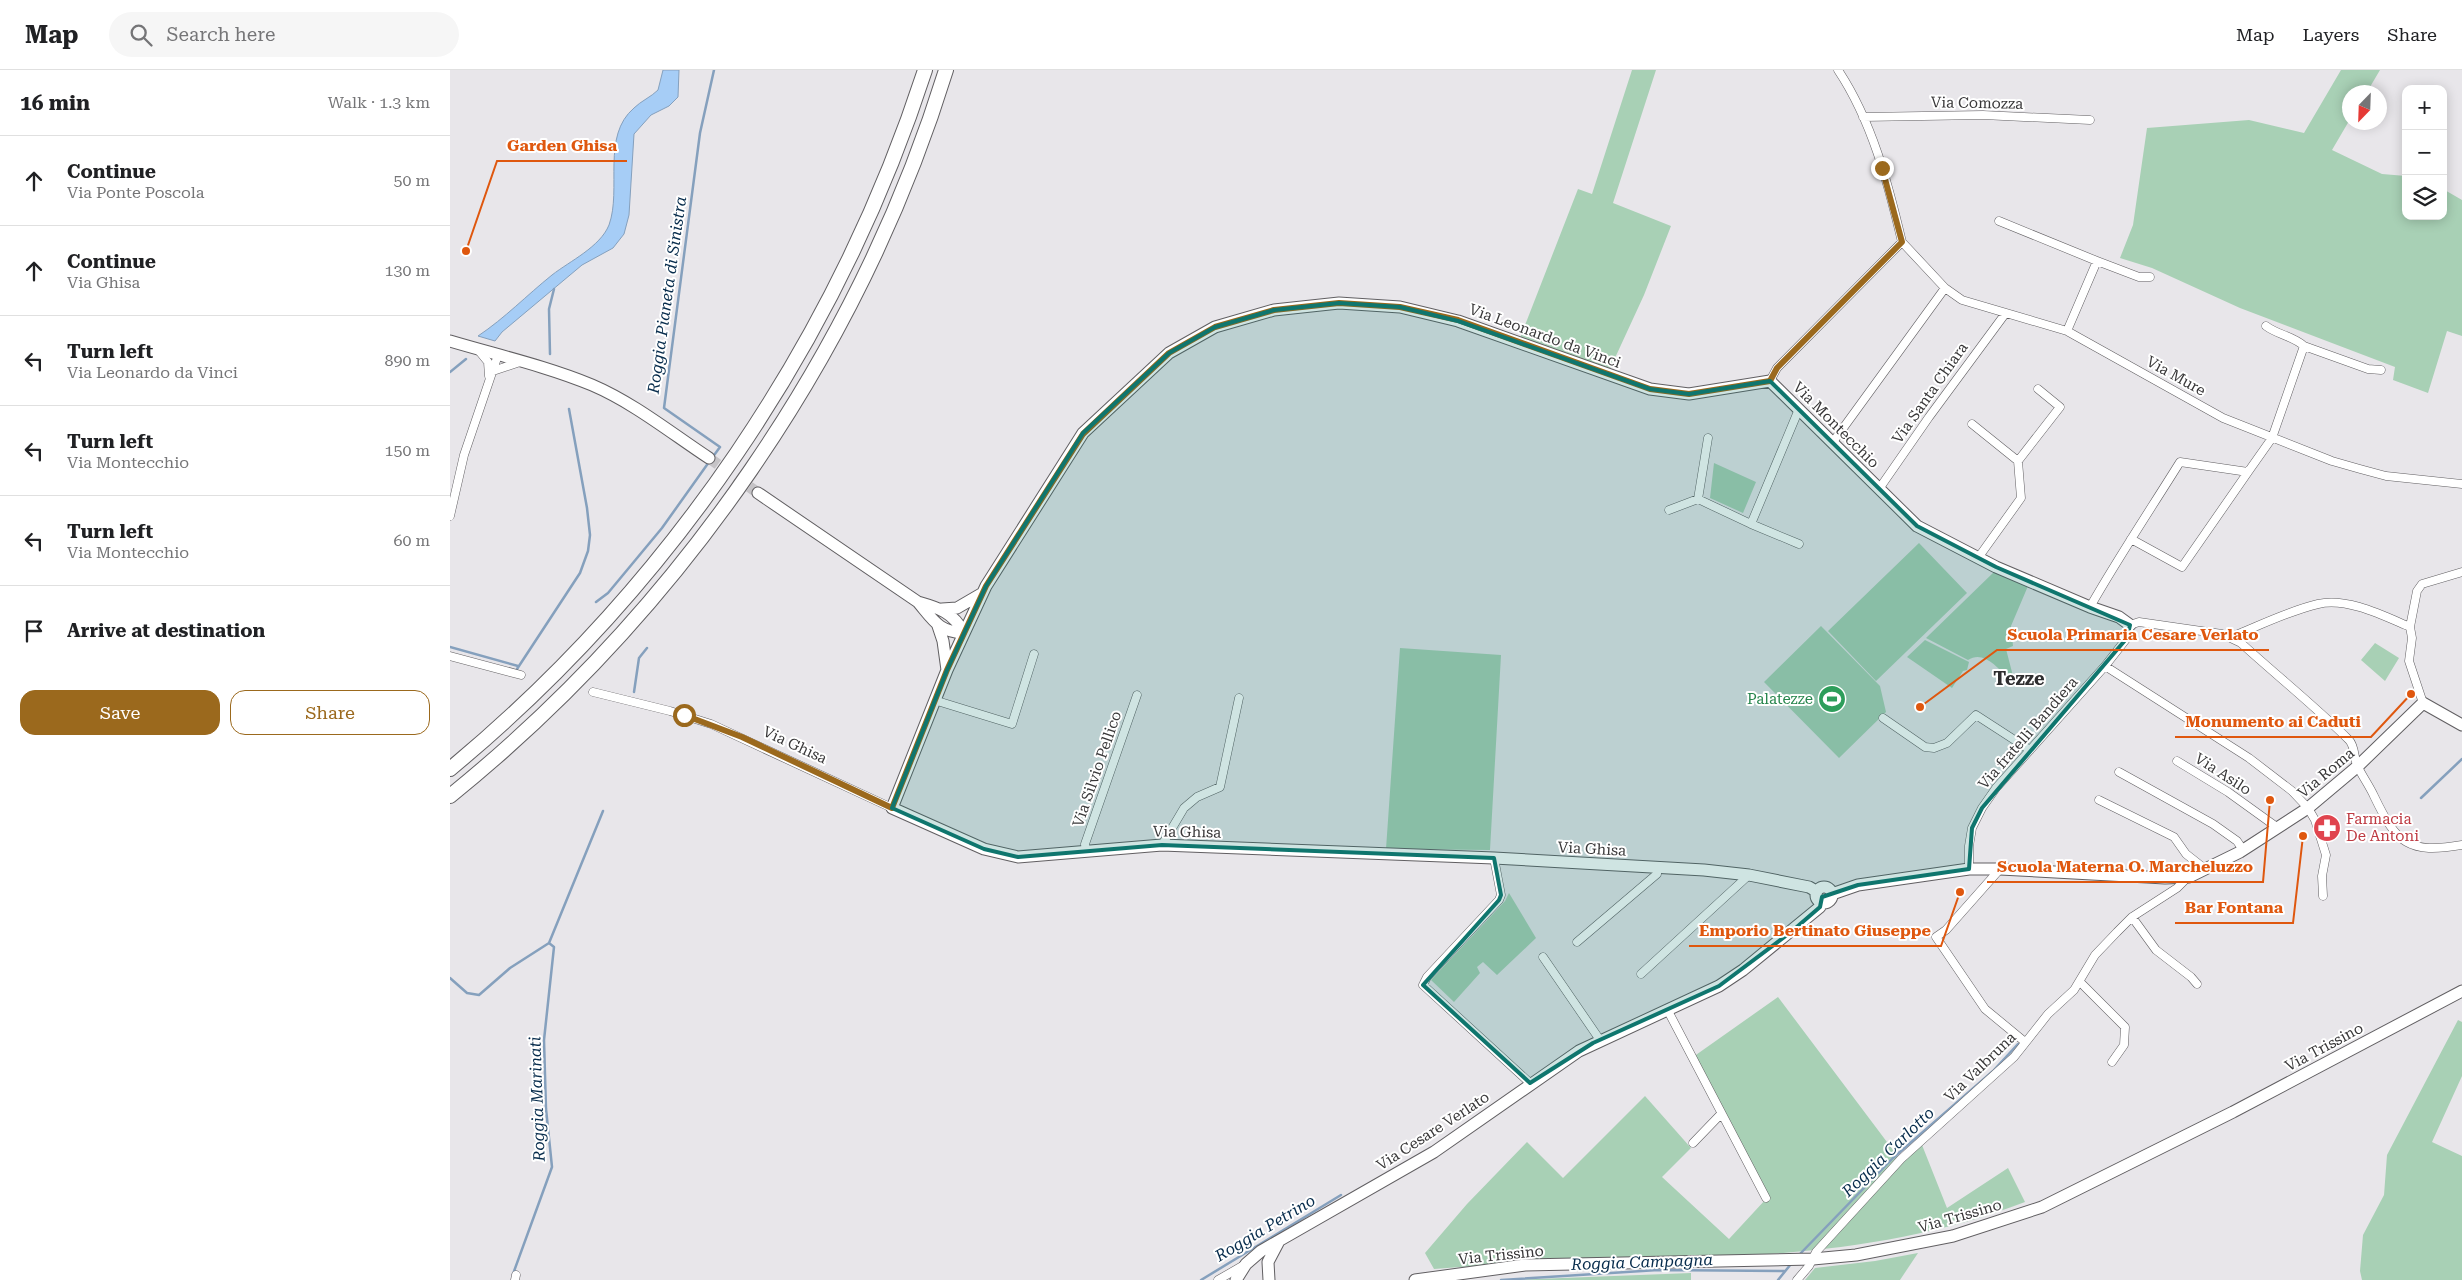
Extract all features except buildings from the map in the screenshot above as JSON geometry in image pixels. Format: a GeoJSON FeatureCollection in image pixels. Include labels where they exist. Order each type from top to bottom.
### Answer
{"type":"FeatureCollection","features":[{"type":"Feature","properties":{"kind":"highway"},"geometry":{"type":"LineString","coordinates":[[450,769],[500,726],[565,663],[622,601],[676,537],[742,446],[807,339],[869,214],[896,152],[925,70]]}},
{"type":"Feature","properties":{"kind":"highway"},"geometry":{"type":"LineString","coordinates":[[450,796],[493,760],[573,685],[630,624],[692,548],[772,437],[844,313],[904,186],[946,70]]}},
{"type":"Feature","properties":{"kind":"street"},"geometry":{"type":"LineString","coordinates":[[1838,70],[1851,90],[1863,117],[1888,185],[1902,242]]}},
{"type":"Feature","properties":{"kind":"street","name":"Via Comozza"},"geometry":{"type":"LineString","coordinates":[[1863,117],[1983,114],[2090,120]]}},
{"type":"Feature","properties":{"kind":"street"},"geometry":{"type":"LineString","coordinates":[[1999,221],[2140,277],[2150,277]]}},
{"type":"Feature","properties":{"kind":"street","name":"Via Mure"},"geometry":{"type":"LineString","coordinates":[[1902,242],[1945,288],[1962,300],[2068,331],[2223,418],[2332,461],[2378,474],[2462,484]]}},
{"type":"Feature","properties":{"kind":"street","name":"Via Montecchio"},"geometry":{"type":"LineString","coordinates":[[1902,242],[1777,368],[1770,381],[1917,526],[1978,558],[2090,607],[2119,617],[2130,625]]}},
{"type":"Feature","properties":{"kind":"street"},"geometry":{"type":"LineString","coordinates":[[2068,331],[2098,261]]}},
{"type":"Feature","properties":{"kind":"street"},"geometry":{"type":"LineString","coordinates":[[1833,442],[1945,288]]}},
{"type":"Feature","properties":{"kind":"street","name":"Via Leonardo da Vinci"},"geometry":{"type":"LineString","coordinates":[[892,808],[934,700],[983,593],[1037,504],[1083,434],[1169,353],[1215,327],[1274,310],[1339,303],[1400,307],[1458,320],[1650,389],[1689,394],[1770,381]]}},
{"type":"Feature","properties":{"kind":"street","name":"Via Santa Chiara"},"geometry":{"type":"LineString","coordinates":[[1879,489],[2005,314]]}},
{"type":"Feature","properties":{"kind":"street"},"geometry":{"type":"LineString","coordinates":[[2266,326],[2273,331],[2297,340],[2304,346],[2368,368],[2381,370]]}},
{"type":"Feature","properties":{"kind":"street"},"geometry":{"type":"LineString","coordinates":[[450,341],[544,368],[594,386],[630,404],[709,458]]}},
{"type":"Feature","properties":{"kind":"street"},"geometry":{"type":"LineString","coordinates":[[2131,540],[2182,567],[2272,438],[2304,346]]}},
{"type":"Feature","properties":{"kind":"street"},"geometry":{"type":"LineString","coordinates":[[476,349],[488,362],[491,374]]}},
{"type":"Feature","properties":{"kind":"street"},"geometry":{"type":"LineString","coordinates":[[450,516],[464,455],[498,355]]}},
{"type":"Feature","properties":{"kind":"street"},"geometry":{"type":"LineString","coordinates":[[491,374],[520,362]]}},
{"type":"Feature","properties":{"kind":"street"},"geometry":{"type":"LineString","coordinates":[[1978,558],[2021,498],[2018,461],[2060,407],[2038,389]]}},
{"type":"Feature","properties":{"kind":"street"},"geometry":{"type":"LineString","coordinates":[[1751,524],[1799,409]]}},
{"type":"Feature","properties":{"kind":"street"},"geometry":{"type":"LineString","coordinates":[[1972,424],[2018,461]]}},
{"type":"Feature","properties":{"kind":"street"},"geometry":{"type":"LineString","coordinates":[[1698,499],[1708,438]]}},
{"type":"Feature","properties":{"kind":"street"},"geometry":{"type":"LineString","coordinates":[[2090,607],[2180,462],[2248,472]]}},
{"type":"Feature","properties":{"kind":"street"},"geometry":{"type":"LineString","coordinates":[[758,493],[918,602],[938,626],[943,641],[947,670]]}},
{"type":"Feature","properties":{"kind":"street"},"geometry":{"type":"LineString","coordinates":[[1669,510],[1698,499],[1799,544]]}},
{"type":"Feature","properties":{"kind":"street"},"geometry":{"type":"LineString","coordinates":[[2462,572],[2422,584],[2417,591],[2410,628],[2412,638],[2409,668],[2423,703],[2462,725]]}},
{"type":"Feature","properties":{"kind":"street"},"geometry":{"type":"LineString","coordinates":[[942,609],[965,605],[983,593]]}},
{"type":"Feature","properties":{"kind":"street"},"geometry":{"type":"LineString","coordinates":[[918,602],[942,609],[955,618],[964,633]]}},
{"type":"Feature","properties":{"kind":"street"},"geometry":{"type":"LineString","coordinates":[[2231,637],[2319,604],[2344,605],[2370,610],[2410,628]]}},
{"type":"Feature","properties":{"kind":"street"},"geometry":{"type":"LineString","coordinates":[[2130,625],[2139,622],[2222,634],[2231,637],[2351,742],[2358,766],[2389,826],[2409,845],[2430,849],[2462,845]]}},
{"type":"Feature","properties":{"kind":"street","name":"Via fratelli Bandiera"},"geometry":{"type":"LineString","coordinates":[[1968,869],[1972,828],[1982,808],[1996,788],[2105,666],[2127,638],[2130,625]]}},
{"type":"Feature","properties":{"kind":"street"},"geometry":{"type":"LineString","coordinates":[[938,626],[952,632],[964,633]]}},
{"type":"Feature","properties":{"kind":"street"},"geometry":{"type":"LineString","coordinates":[[934,700],[1012,724],[1034,654]]}},
{"type":"Feature","properties":{"kind":"street"},"geometry":{"type":"LineString","coordinates":[[450,656],[521,675]]}},
{"type":"Feature","properties":{"kind":"street"},"geometry":{"type":"LineString","coordinates":[[2105,666],[2256,764],[2292,790],[2308,808],[2315,820],[2326,855],[2322,876],[2323,896]]}},
{"type":"Feature","properties":{"kind":"street","name":"Via Ghisa"},"geometry":{"type":"LineString","coordinates":[[593,692],[670,711],[742,737],[955,837],[1002,854],[1034,857],[1162,845],[1494,858],[1750,876],[1809,887],[1819,897]]}},
{"type":"Feature","properties":{"kind":"street","name":"Via Silvio Pellico"},"geometry":{"type":"LineString","coordinates":[[1086,852],[1085,844],[1137,696]]}},
{"type":"Feature","properties":{"kind":"street"},"geometry":{"type":"LineString","coordinates":[[1162,845],[1184,808],[1197,797],[1220,787],[1239,698]]}},
{"type":"Feature","properties":{"kind":"street","name":"Via Roma"},"geometry":{"type":"LineString","coordinates":[[2117,932],[2132,917],[2177,888],[2188,877],[2243,850],[2308,808],[2358,766],[2415,708],[2423,703]]}},
{"type":"Feature","properties":{"kind":"street"},"geometry":{"type":"LineString","coordinates":[[1883,718],[1925,746],[1934,748],[1947,743],[1976,715],[2030,750]]}},
{"type":"Feature","properties":{"kind":"street","name":"Via Asilo"},"geometry":{"type":"LineString","coordinates":[[2176,761],[2228,792],[2278,828]]}},
{"type":"Feature","properties":{"kind":"street"},"geometry":{"type":"LineString","coordinates":[[2119,772],[2213,824],[2237,841],[2243,850]]}},
{"type":"Feature","properties":{"kind":"street"},"geometry":{"type":"LineString","coordinates":[[2099,800],[2174,837],[2186,854],[2205,869]]}},
{"type":"Feature","properties":{"kind":"street"},"geometry":{"type":"LineString","coordinates":[[1494,858],[1501,895],[1499,900],[1427,977],[1423,985],[1530,1083]]}},
{"type":"Feature","properties":{"kind":"street"},"geometry":{"type":"LineString","coordinates":[[1577,942],[1657,874],[1657,868]]}},
{"type":"Feature","properties":{"kind":"street"},"geometry":{"type":"LineString","coordinates":[[2000,868],[1946,930],[1936,937],[1985,1008],[2025,1042]]}},
{"type":"Feature","properties":{"kind":"street"},"geometry":{"type":"LineString","coordinates":[[1819,897],[1825,886],[1830,889],[1832,894],[1858,885],[1968,869],[2000,868],[2165,878],[2188,877]]}},
{"type":"Feature","properties":{"kind":"street"},"geometry":{"type":"LineString","coordinates":[[1641,974],[1750,876]]}},
{"type":"Feature","properties":{"kind":"street","name":"Via Cesare Verlato"},"geometry":{"type":"LineString","coordinates":[[1218,1280],[1246,1264],[1261,1251],[1455,1139],[1530,1083],[1600,1040],[1719,986],[1743,970],[1820,907],[1819,897]]}},
{"type":"Feature","properties":{"kind":"street"},"geometry":{"type":"LineString","coordinates":[[2132,917],[2156,950],[2192,977],[2197,984]]}},
{"type":"Feature","properties":{"kind":"street","name":"Via Valbruna"},"geometry":{"type":"LineString","coordinates":[[1796,1280],[1814,1259],[1816,1252],[1900,1159],[2014,1057],[2048,1014],[2074,990],[2095,955],[2117,932]]}},
{"type":"Feature","properties":{"kind":"street"},"geometry":{"type":"LineString","coordinates":[[1543,957],[1600,1040]]}},
{"type":"Feature","properties":{"kind":"street"},"geometry":{"type":"LineString","coordinates":[[2080,982],[2125,1027],[2124,1045],[2112,1062]]}},
{"type":"Feature","properties":{"kind":"street","name":"Via Trissino"},"geometry":{"type":"LineString","coordinates":[[1415,1280],[1525,1265],[1814,1259],[1856,1256],[1953,1236],[2042,1207],[2208,1125],[2462,991]]}},
{"type":"Feature","properties":{"kind":"street"},"geometry":{"type":"LineString","coordinates":[[1667,1009],[1766,1198]]}},
{"type":"Feature","properties":{"kind":"street"},"geometry":{"type":"LineString","coordinates":[[1693,1143],[1721,1114]]}},
{"type":"Feature","properties":{"kind":"street"},"geometry":{"type":"LineString","coordinates":[[1268,1280],[1268,1262],[1271,1252],[1279,1242]]}},
{"type":"Feature","properties":{"kind":"street"},"geometry":{"type":"LineString","coordinates":[[1244,1280],[1246,1264]]}},
{"type":"Feature","properties":{"kind":"street","name":"Via Cesare Verlato"},"geometry":{"type":"LineString","coordinates":[[1236,1280],[1246,1264]]}},
{"type":"Feature","properties":{"kind":"highlighted area"},"geometry":{"type":"Polygon","coordinates":[[[1339,303],[1400,307],[1458,321],[1650,389],[1689,394],[1770,381],[1917,526],[1996,567],[2130,625],[2127,638],[2105,666],[1982,808],[1972,828],[1969,869],[1858,885],[1822,897],[1820,907],[1791,932],[1719,986],[1593,1043],[1530,1083],[1423,985],[1499,900],[1501,895],[1494,858],[1162,845],[1018,857],[984,849],[892,808],[947,670],[986,586],[1083,433],[1169,353],[1215,327],[1274,310],[1339,303]]]}},
{"type":"Feature","properties":{"kind":"green space"},"geometry":{"type":"Polygon","coordinates":[[[1632,70],[1656,70],[1613,203],[1671,226],[1644,295],[1609,371],[1520,338],[1578,189],[1592,194],[1632,70]]]}},
{"type":"Feature","properties":{"kind":"green space"},"geometry":{"type":"Polygon","coordinates":[[[2341,70],[2380,70],[2371,85],[2342,85],[2342,130],[2344,130],[2332,150],[2382,174],[2402,176],[2402,220],[2447,220],[2447,191],[2462,200],[2462,336],[2447,331],[2428,393],[2393,380],[2395,367],[2240,308],[2152,268],[2120,258],[2133,225],[2147,128],[2249,120],[2304,133],[2341,70]]]}},
{"type":"Feature","properties":{"kind":"green space"},"geometry":{"type":"Polygon","coordinates":[[[1714,463],[1756,482],[1743,513],[1710,498],[1714,463]]]}},
{"type":"Feature","properties":{"kind":"green space"},"geometry":{"type":"Polygon","coordinates":[[[1919,543],[1967,593],[1876,681],[1828,631],[1919,543]]]}},
{"type":"Feature","properties":{"kind":"green space"},"geometry":{"type":"Polygon","coordinates":[[[1995,571],[2028,586],[2011,626],[2013,646],[2006,649],[2013,676],[2007,677],[1984,658],[1974,657],[1968,660],[1926,638],[1995,571]]]}},
{"type":"Feature","properties":{"kind":"green space","name":"Palatezze"},"geometry":{"type":"Polygon","coordinates":[[[1821,626],[1880,686],[1886,712],[1839,758],[1764,682],[1821,626]]]}},
{"type":"Feature","properties":{"kind":"green space"},"geometry":{"type":"Polygon","coordinates":[[[1925,640],[1969,662],[1967,670],[1963,671],[1952,688],[1907,657],[1925,640]]]}},
{"type":"Feature","properties":{"kind":"green space"},"geometry":{"type":"Polygon","coordinates":[[[2375,643],[2399,658],[2385,681],[2361,660],[2375,643]]]}},
{"type":"Feature","properties":{"kind":"green space"},"geometry":{"type":"Polygon","coordinates":[[[1400,648],[1501,655],[1490,850],[1386,849],[1400,648]]]}},
{"type":"Feature","properties":{"kind":"green space"},"geometry":{"type":"Polygon","coordinates":[[[1509,893],[1536,938],[1497,975],[1483,962],[1477,967],[1480,973],[1454,1002],[1431,980],[1505,901],[1509,893]]]}},
{"type":"Feature","properties":{"kind":"green space"},"geometry":{"type":"Polygon","coordinates":[[[1778,997],[1902,1162],[1922,1145],[1947,1208],[2008,1168],[2025,1202],[1954,1225],[1881,1241],[1807,1251],[1658,1260],[1508,1264],[1434,1269],[1425,1253],[1467,1204],[1527,1142],[1563,1178],[1645,1096],[1691,1148],[1662,1177],[1729,1239],[1766,1199],[1693,1057],[1778,997]]]}},
{"type":"Feature","properties":{"kind":"green space"},"geometry":{"type":"Polygon","coordinates":[[[2458,1020],[2462,1022],[2462,1076],[2432,1142],[2462,1156],[2462,1280],[2362,1280],[2360,1271],[2363,1235],[2384,1195],[2387,1155],[2458,1020]]]}},
{"type":"Feature","properties":{"kind":"green space"},"geometry":{"type":"Polygon","coordinates":[[[1918,1253],[1900,1280],[1805,1280],[1815,1268],[1875,1261],[1918,1253]]]}},
{"type":"Feature","properties":{"kind":"green space"},"geometry":{"type":"Polygon","coordinates":[[[1691,1273],[1691,1280],[1512,1280],[1691,1273]]]}},
{"type":"Feature","properties":{"kind":"water"},"geometry":{"type":"Polygon","coordinates":[[[663,70],[679,70],[678,97],[669,106],[651,115],[634,134],[629,215],[624,234],[613,248],[582,265],[502,332],[495,341],[478,336],[552,275],[592,247],[605,233],[612,211],[615,148],[618,133],[624,120],[634,108],[658,90],[663,70]]]}},
{"type":"Feature","properties":{"kind":"waterway","name":"Roggia Pianeta di Sinistra"},"geometry":{"type":"LineString","coordinates":[[712,458],[720,447],[664,408],[700,133],[714,70]]}},
{"type":"Feature","properties":{"kind":"waterway"},"geometry":{"type":"LineString","coordinates":[[550,354],[549,309],[554,289]]}},
{"type":"Feature","properties":{"kind":"waterway"},"geometry":{"type":"LineString","coordinates":[[450,372],[466,359]]}},
{"type":"Feature","properties":{"kind":"waterway"},"geometry":{"type":"LineString","coordinates":[[517,669],[580,573],[588,551],[590,535],[587,508],[569,409]]}},
{"type":"Feature","properties":{"kind":"waterway","name":"Roggia Pianeta di Sinistra"},"geometry":{"type":"LineString","coordinates":[[596,602],[608,593],[662,528],[709,462]]}},
{"type":"Feature","properties":{"kind":"waterway","name":"Roggia Pianeta di Sinistra"},"geometry":{"type":"LineString","coordinates":[[450,647],[518,666]]}},
{"type":"Feature","properties":{"kind":"waterway","name":"Roggia Pianeta di Sinistra"},"geometry":{"type":"LineString","coordinates":[[634,692],[639,658],[647,648]]}},
{"type":"Feature","properties":{"kind":"waterway"},"geometry":{"type":"LineString","coordinates":[[2421,798],[2462,759]]}},
{"type":"Feature","properties":{"kind":"waterway","name":"Roggia Pianeta di Sinistra"},"geometry":{"type":"LineString","coordinates":[[450,978],[467,993],[479,995],[510,968],[549,943],[603,811]]}},
{"type":"Feature","properties":{"kind":"waterway","name":"Roggia Marinati"},"geometry":{"type":"LineString","coordinates":[[513,1274],[552,1167],[546,1109],[544,1040],[554,947],[549,943]]}},
{"type":"Feature","properties":{"kind":"waterway","name":"Roggia Carlotto"},"geometry":{"type":"LineString","coordinates":[[1798,1256],[1893,1158],[1993,1071],[2018,1044]]}},
{"type":"Feature","properties":{"kind":"waterway","name":"Roggia Petrino"},"geometry":{"type":"LineString","coordinates":[[1201,1280],[1341,1195]]}},
{"type":"Feature","properties":{"kind":"waterway","name":"Roggia Campagna"},"geometry":{"type":"LineString","coordinates":[[1778,1280],[1791,1264]]}},
{"type":"Feature","properties":{"kind":"waterway","name":"Roggia Campagna"},"geometry":{"type":"LineString","coordinates":[[1501,1280],[1658,1270],[1784,1271]]}},
{"type":"Feature","properties":{"kind":"tunnel"},"geometry":{"type":"LineString","coordinates":[[709,458],[758,493]]}},
{"type":"Feature","properties":{"kind":"place","name":"Garden Ghisa"},"geometry":{"type":"Point","coordinates":[466,251]}},
{"type":"Feature","properties":{"kind":"place","name":"Monumento ai Caduti"},"geometry":{"type":"Point","coordinates":[2411,694]}},
{"type":"Feature","properties":{"kind":"place","name":"Palatezze"},"geometry":{"type":"Point","coordinates":[1832,699]}},
{"type":"Feature","properties":{"kind":"place","name":"Scuola Primaria Cesare Verlato"},"geometry":{"type":"Point","coordinates":[1920,707]}},
{"type":"Feature","properties":{"kind":"place","name":"Scuola Materna O. Marcheluzzo"},"geometry":{"type":"Point","coordinates":[2270,800]}},
{"type":"Feature","properties":{"kind":"place","name":"Farmacia De Antoni"},"geometry":{"type":"Point","coordinates":[2327,828]}},
{"type":"Feature","properties":{"kind":"place","name":"Bar Fontana"},"geometry":{"type":"Point","coordinates":[2303,836]}},
{"type":"Feature","properties":{"kind":"place","name":"Emporio Bertinato Giuseppe"},"geometry":{"type":"Point","coordinates":[1960,892]}},
{"type":"Feature","properties":{"kind":"district","name":"Tezze"},"geometry":{"type":"Point","coordinates":[2019,678]}},
{"type":"Feature","properties":{"kind":"route"},"geometry":{"type":"LineString","coordinates":[[684,715],[742,737],[892,808],[947,670],[986,586],[1083,434],[1169,353],[1215,327],[1274,310],[1339,303],[1400,307],[1458,320],[1650,389],[1689,394],[1770,381],[1777,368],[1902,242],[1882,168]]}}]}
